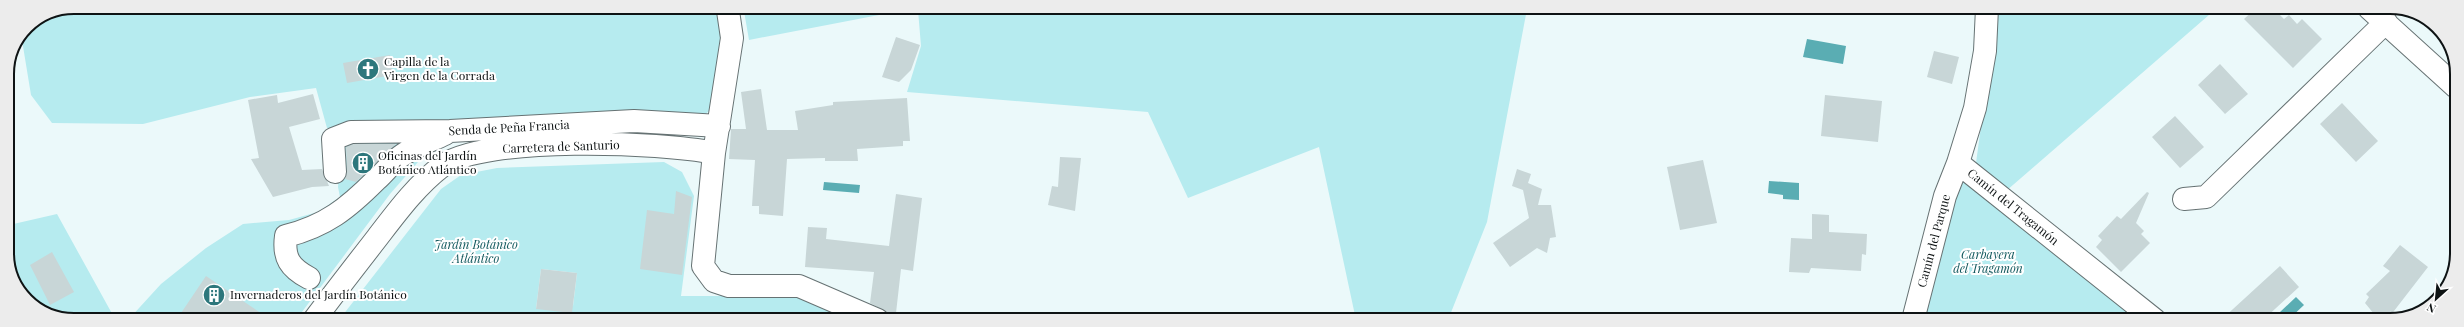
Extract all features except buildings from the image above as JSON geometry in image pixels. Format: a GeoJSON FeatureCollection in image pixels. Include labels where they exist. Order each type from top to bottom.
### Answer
{"type":"FeatureCollection","features":[{"type":"Feature","properties":{"kind":"street"},"geometry":{"type":"LineString","coordinates":[[728,14],[732,38],[714,153],[703,266],[714,281],[730,286],[799,286],[862,313]]}},
{"type":"Feature","properties":{"kind":"street","name":"Camín del Tragamón"},"geometry":{"type":"LineString","coordinates":[[1987,14],[1985,51],[1976,101],[1958,163],[2146,313]]}},
{"type":"Feature","properties":{"kind":"street"},"geometry":{"type":"LineString","coordinates":[[2376,14],[2450,81]]}},
{"type":"Feature","properties":{"kind":"street"},"geometry":{"type":"LineString","coordinates":[[2184,199],[2206,197],[2386,22]]}},
{"type":"Feature","properties":{"kind":"street","name":"Senda de Peña Francia"},"geometry":{"type":"LineString","coordinates":[[335,172],[333,139],[350,132],[450,131],[634,121],[719,126]]}},
{"type":"Feature","properties":{"kind":"street"},"geometry":{"type":"LineString","coordinates":[[309,278],[293,270],[284,250],[286,236],[307,231],[331,220],[354,202],[396,160],[412,149],[450,131]]}},
{"type":"Feature","properties":{"kind":"street","name":"Carretera de Santurio"},"geometry":{"type":"LineString","coordinates":[[319,313],[410,195],[443,165],[474,153],[510,146],[653,144],[714,153]]}},
{"type":"Feature","properties":{"kind":"street","name":"Camín del Parque"},"geometry":{"type":"LineString","coordinates":[[1915,313],[1945,196],[1958,163]]}},
{"type":"Feature","properties":{"kind":"green space"},"geometry":{"type":"Polygon","coordinates":[[[718,14],[721,36],[720,59],[709,111],[700,119],[571,116],[327,128],[316,88],[250,97],[143,124],[52,123],[31,95],[23,44],[41,24],[62,15],[718,14]]]}},
{"type":"Feature","properties":{"kind":"green space"},"geometry":{"type":"Polygon","coordinates":[[[745,14],[884,14],[749,40],[745,14]]]}},
{"type":"Feature","properties":{"kind":"green space"},"geometry":{"type":"Polygon","coordinates":[[[918,14],[1526,14],[1487,222],[1451,313],[1355,313],[1319,147],[1188,198],[1148,112],[907,92],[921,46],[918,14]]]}},
{"type":"Feature","properties":{"kind":"green space"},"geometry":{"type":"Polygon","coordinates":[[[1996,14],[2210,14],[2006,191],[1976,163],[1996,14]]]}},
{"type":"Feature","properties":{"kind":"green space"},"geometry":{"type":"Polygon","coordinates":[[[407,135],[418,162],[390,194],[301,313],[134,313],[161,284],[206,248],[243,224],[289,220],[318,212],[340,197],[338,187],[342,139],[407,135]]]}},
{"type":"Feature","properties":{"kind":"green space","name":"Jardín Botánico Atlántico"},"geometry":{"type":"Polygon","coordinates":[[[664,162],[682,172],[694,196],[681,296],[796,296],[836,313],[344,313],[441,189],[461,175],[497,168],[664,162]],[[541,269],[536,309],[561,305],[573,306],[577,273],[541,269]]]}},
{"type":"Feature","properties":{"kind":"green space","name":"Carbayera del Tragamón"},"geometry":{"type":"Polygon","coordinates":[[[1958,163],[2146,313],[1915,313],[1958,163]]]}},
{"type":"Feature","properties":{"kind":"green space"},"geometry":{"type":"Polygon","coordinates":[[[57,214],[112,313],[74,313],[58,311],[37,301],[26,290],[17,272],[14,253],[14,224],[57,214]]]}},
{"type":"Feature","properties":{"kind":"shaded area"},"geometry":{"type":"Polygon","coordinates":[[[1807,39],[1846,46],[1843,64],[1803,57],[1807,39]]]}},
{"type":"Feature","properties":{"kind":"shaded area"},"geometry":{"type":"Polygon","coordinates":[[[1769,181],[1799,183],[1799,200],[1783,199],[1783,195],[1768,193],[1769,181]]]}},
{"type":"Feature","properties":{"kind":"shaded area"},"geometry":{"type":"Polygon","coordinates":[[[824,182],[860,185],[859,193],[823,190],[824,182]]]}},
{"type":"Feature","properties":{"kind":"shaded area"},"geometry":{"type":"Polygon","coordinates":[[[2296,297],[2304,305],[2295,313],[2280,312],[2296,297]]]}},
{"type":"Feature","properties":{"kind":"place","name":"Capilla de la Virgen de la Corrada"},"geometry":{"type":"Point","coordinates":[368,69]}},
{"type":"Feature","properties":{"kind":"place","name":"Oficinas del Jardín Botánico Atlántico"},"geometry":{"type":"Point","coordinates":[363,163]}},
{"type":"Feature","properties":{"kind":"place","name":"Invernaderos del Jardín Botánico"},"geometry":{"type":"Point","coordinates":[214,295]}}]}
